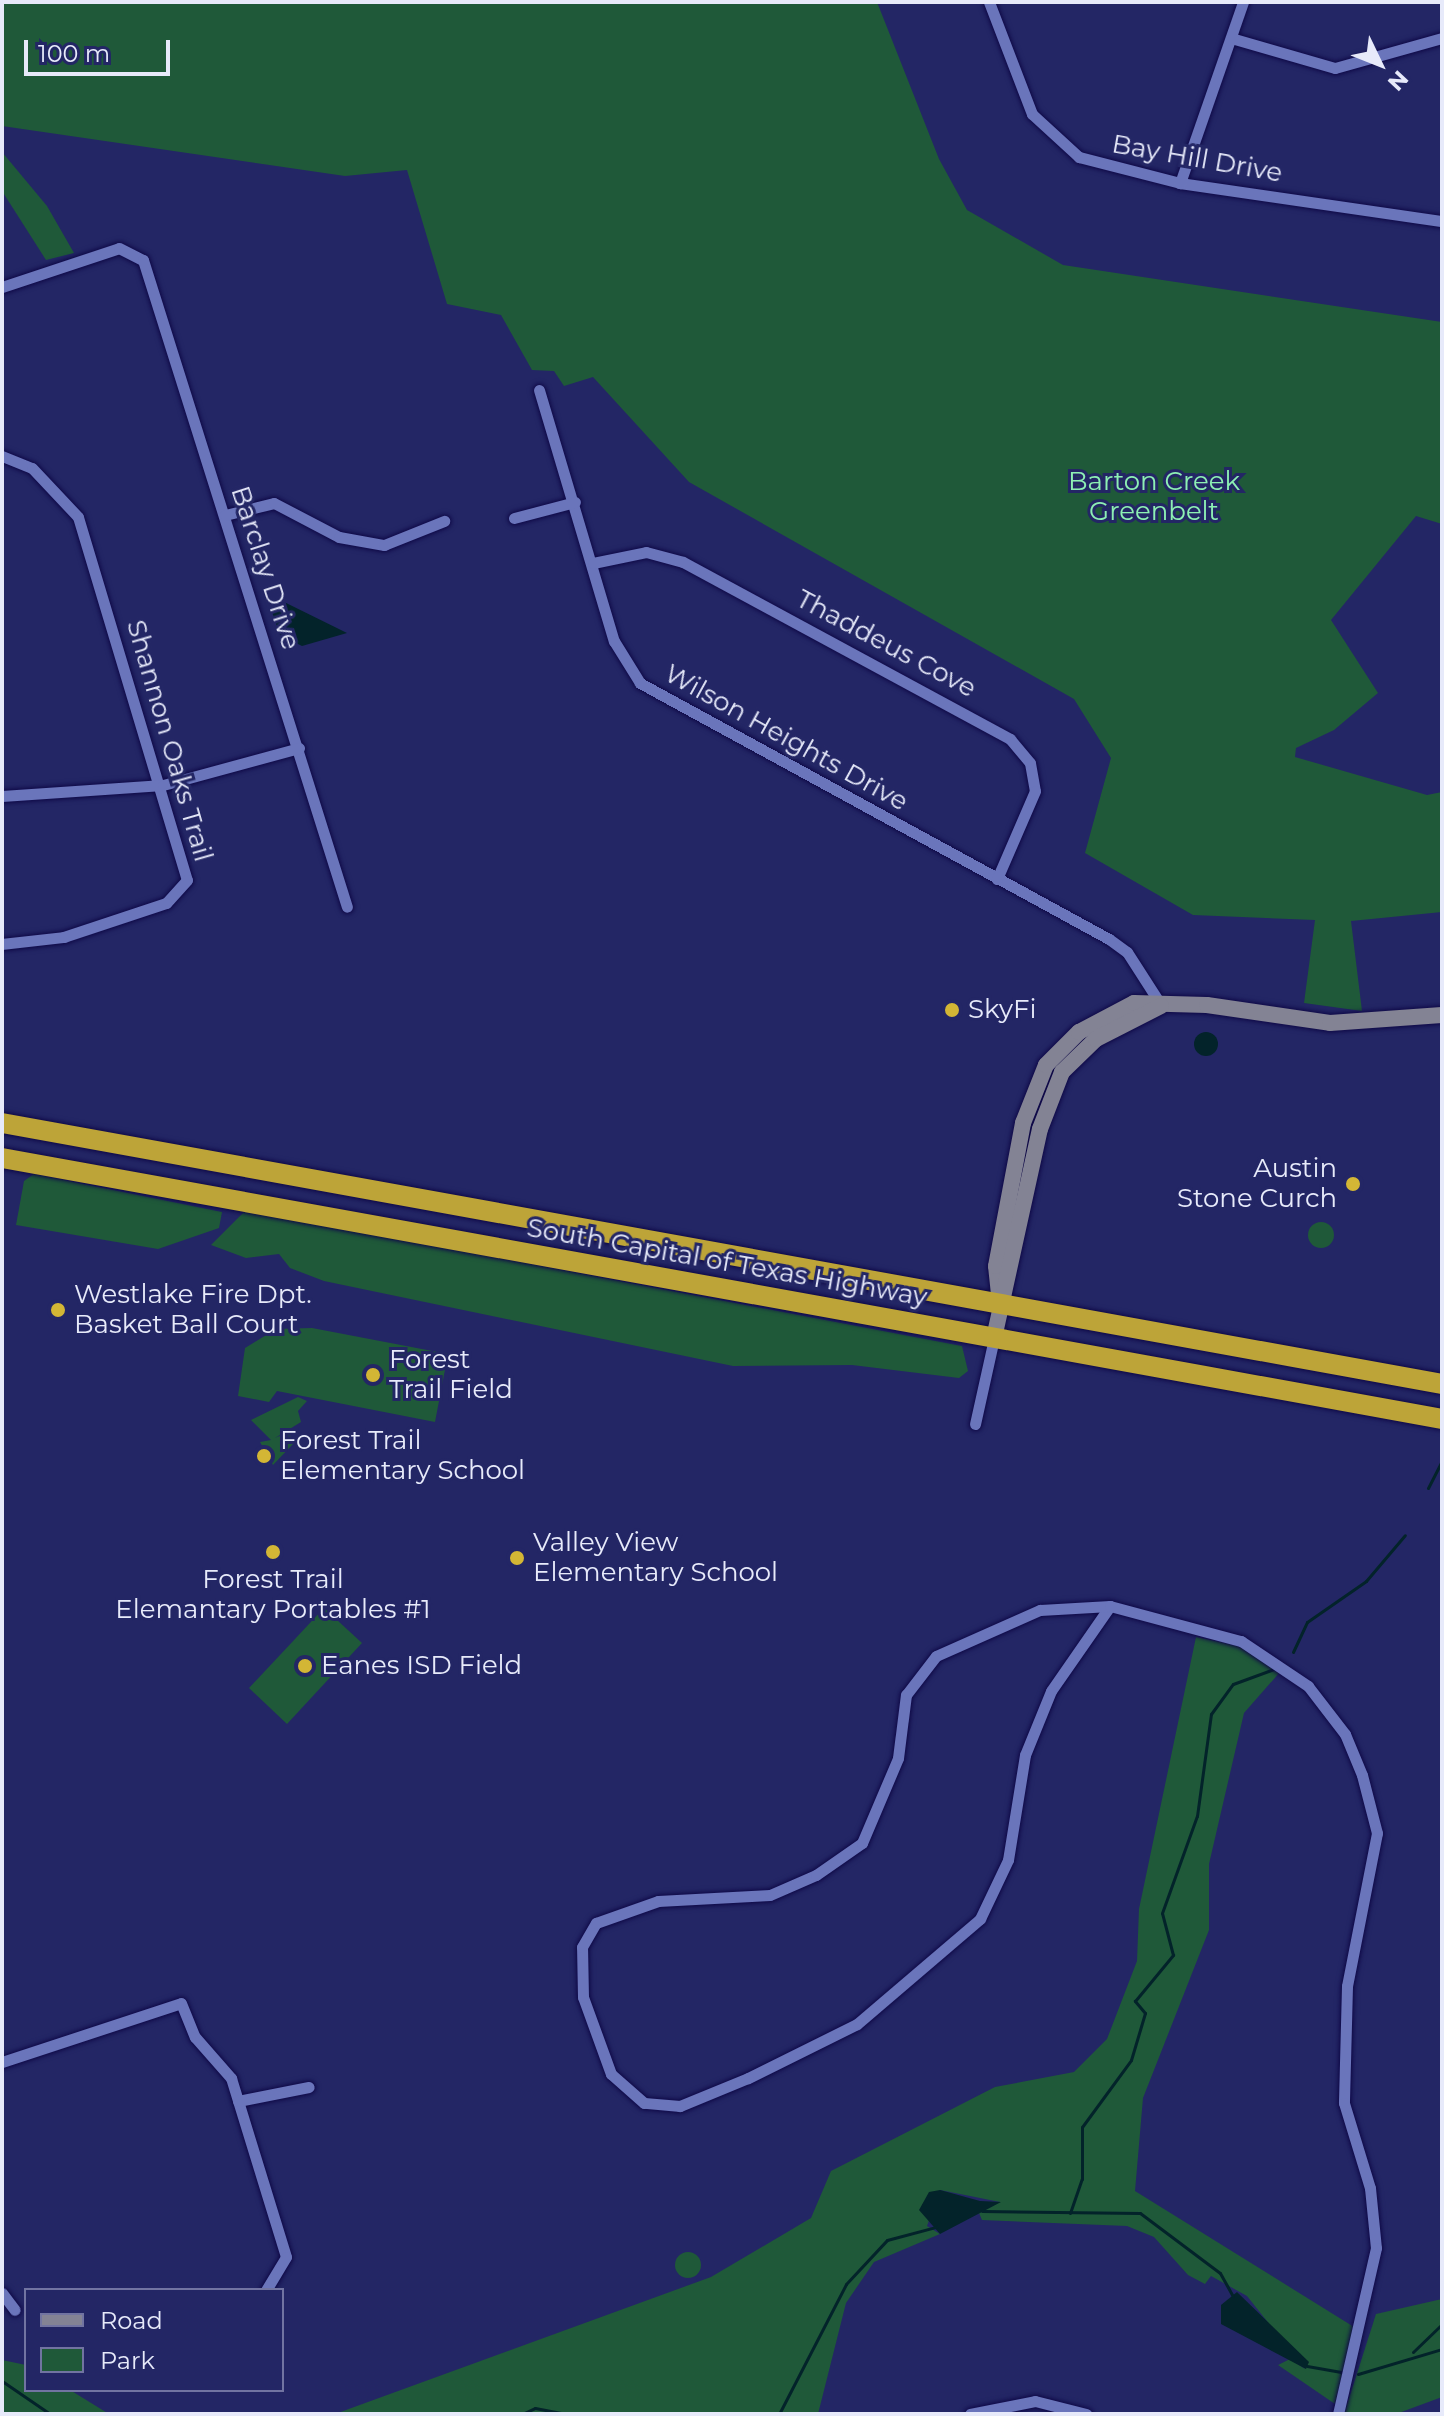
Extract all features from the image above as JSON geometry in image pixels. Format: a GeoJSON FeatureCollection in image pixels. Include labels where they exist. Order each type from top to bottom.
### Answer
{"type":"FeatureCollection","features":[{"type":"Feature","properties":{"kind":"highway","name":"South Capital of Texas Highway"},"geometry":{"type":"LineString","coordinates":[[2,1123],[1442,1384]]}},
{"type":"Feature","properties":{"kind":"highway","name":"South Capital of Texas Highway"},"geometry":{"type":"LineString","coordinates":[[2,1158],[1442,1419]]}},
{"type":"Feature","properties":{"kind":"street","name":"Bay Hill Drive"},"geometry":{"type":"LineString","coordinates":[[989,2],[1032,114],[1050,134],[1111,170],[1442,221]]}},
{"type":"Feature","properties":{"kind":"street"},"geometry":{"type":"LineString","coordinates":[[1180,183],[1243,2]]}},
{"type":"Feature","properties":{"kind":"street"},"geometry":{"type":"LineString","coordinates":[[1231,38],[1335,68],[1442,38]]}},
{"type":"Feature","properties":{"kind":"street","name":"Barclay Drive"},"geometry":{"type":"LineString","coordinates":[[2,287],[98,253],[131,249],[148,273],[347,907]]}},
{"type":"Feature","properties":{"kind":"street","name":"Wilson Heights Drive"},"geometry":{"type":"LineString","coordinates":[[539,390],[575,502],[614,641],[652,693],[1127,952],[1161,1006]]}},
{"type":"Feature","properties":{"kind":"street","name":"Shannon Oaks Trail"},"geometry":{"type":"LineString","coordinates":[[2,456],[32,468],[78,517],[163,785],[187,883],[166,903],[64,937],[2,944]]}},
{"type":"Feature","properties":{"kind":"street"},"geometry":{"type":"LineString","coordinates":[[514,518],[575,502]]}},
{"type":"Feature","properties":{"kind":"street"},"geometry":{"type":"LineString","coordinates":[[225,515],[274,503],[339,537],[384,545],[444,521]]}},
{"type":"Feature","properties":{"kind":"street","name":"Thaddeus Cove"},"geometry":{"type":"LineString","coordinates":[[593,563],[646,552],[683,562],[1010,739],[1030,763],[1035,791],[997,879]]}},
{"type":"Feature","properties":{"kind":"street"},"geometry":{"type":"LineString","coordinates":[[2,796],[163,785],[299,748]]}},
{"type":"Feature","properties":{"kind":"street"},"geometry":{"type":"LineString","coordinates":[[975,1424],[1000,1304],[996,1266],[1015,1156],[1046,1065],[1109,1014],[1134,1003],[1207,1005],[1330,1023],[1442,1015]]}},
{"type":"Feature","properties":{"kind":"street"},"geometry":{"type":"LineString","coordinates":[[1110,1606],[1051,1691],[1025,1755],[1008,1860],[980,1919],[857,2024],[748,2078],[680,2106],[644,2103],[611,2074],[583,1997],[582,1947],[596,1923],[658,1901],[770,1895],[816,1875],[862,1843],[898,1758],[906,1695],[936,1656],[1040,1610],[1110,1606],[1241,1641],[1308,1686],[1345,1734],[1362,1775],[1377,1833],[1347,1986],[1344,2103],[1370,2188],[1376,2248],[1338,2414]]}},
{"type":"Feature","properties":{"kind":"street"},"geometry":{"type":"LineString","coordinates":[[2,2062],[181,2003],[238,2101],[286,2257],[267,2288]]}},
{"type":"Feature","properties":{"kind":"street"},"geometry":{"type":"LineString","coordinates":[[238,2101],[309,2087]]}},
{"type":"Feature","properties":{"kind":"street"},"geometry":{"type":"LineString","coordinates":[[2,2293],[15,2310]]}},
{"type":"Feature","properties":{"kind":"street"},"geometry":{"type":"LineString","coordinates":[[970,2414],[1035,2401],[1086,2414]]}},
{"type":"Feature","properties":{"kind":"green space","name":"Barton Creek Greenbelt"},"geometry":{"type":"Polygon","coordinates":[[[2,2],[877,2],[939,159],[967,210],[1063,265],[1442,322],[1442,524],[1416,516],[1331,620],[1378,693],[1334,730],[1296,748],[1295,757],[1427,795],[1442,792],[1442,912],[1351,921],[1362,1011],[1304,1003],[1315,920],[1193,915],[1085,853],[1111,758],[1074,699],[689,482],[593,377],[564,386],[554,371],[532,370],[501,315],[447,304],[407,170],[345,176],[2,126],[2,2]]]}},
{"type":"Feature","properties":{"kind":"green space"},"geometry":{"type":"Polygon","coordinates":[[[2,152],[47,206],[74,253],[46,260],[2,191],[2,152]]]}},
{"type":"Feature","properties":{"kind":"green space"},"geometry":{"type":"Polygon","coordinates":[[[34,1174],[222,1212],[219,1228],[158,1249],[16,1225],[24,1181],[34,1174]]]}},
{"type":"Feature","properties":{"kind":"green space"},"geometry":{"type":"Polygon","coordinates":[[[246,1210],[962,1346],[968,1371],[959,1378],[852,1365],[733,1366],[324,1281],[290,1268],[279,1254],[246,1258],[211,1245],[246,1210]]]}},
{"type":"Feature","properties":{"kind":"green space"},"geometry":{"type":"Polygon","coordinates":[[[1321,1222],[1330,1226],[1334,1235],[1330,1244],[1321,1248],[1312,1244],[1308,1235],[1312,1226],[1321,1222]]]}},
{"type":"Feature","properties":{"kind":"green space","name":"Forest Trail Field"},"geometry":{"type":"Polygon","coordinates":[[[312,1328],[448,1354],[435,1422],[277,1391],[269,1402],[238,1396],[245,1348],[276,1329],[312,1328]]]}},
{"type":"Feature","properties":{"kind":"green space"},"geometry":{"type":"Polygon","coordinates":[[[298,1397],[307,1401],[298,1411],[301,1422],[275,1438],[289,1432],[294,1443],[273,1465],[260,1442],[271,1440],[251,1420],[298,1397]]]}},
{"type":"Feature","properties":{"kind":"green space","name":"Eanes ISD Field"},"geometry":{"type":"Polygon","coordinates":[[[324,1608],[362,1643],[287,1724],[249,1688],[324,1608]]]}},
{"type":"Feature","properties":{"kind":"green space"},"geometry":{"type":"Polygon","coordinates":[[[1196,1637],[1239,1646],[1280,1672],[1244,1713],[1209,1864],[1209,1930],[1143,2098],[1135,2191],[1354,2327],[1335,2404],[1278,2365],[1290,2359],[1305,2369],[1247,2296],[1211,2276],[1205,2284],[1188,2275],[1154,2237],[1127,2226],[982,2220],[979,2213],[1000,2202],[940,2190],[927,2226],[940,2234],[874,2262],[846,2303],[818,2414],[335,2414],[711,2277],[811,2218],[831,2171],[995,2087],[1074,2072],[1107,2039],[1137,1961],[1139,1909],[1196,1637]]]}},
{"type":"Feature","properties":{"kind":"green space"},"geometry":{"type":"Polygon","coordinates":[[[688,2252],[697,2256],[701,2265],[697,2274],[688,2278],[679,2274],[675,2265],[679,2256],[688,2252]]]}},
{"type":"Feature","properties":{"kind":"green space"},"geometry":{"type":"Polygon","coordinates":[[[1442,2299],[1442,2397],[1396,2414],[1344,2414],[1376,2314],[1442,2299]]]}},
{"type":"Feature","properties":{"kind":"green space"},"geometry":{"type":"Polygon","coordinates":[[[2,2360],[24,2365],[24,2392],[73,2392],[109,2414],[2,2414],[2,2360]]]}},
{"type":"Feature","properties":{"kind":"shaded area"},"geometry":{"type":"Polygon","coordinates":[[[278,599],[347,633],[302,646],[280,635],[272,612],[278,599]]]}},
{"type":"Feature","properties":{"kind":"shaded area"},"geometry":{"type":"Polygon","coordinates":[[[1206,1032],[1215,1035],[1218,1044],[1215,1053],[1206,1056],[1197,1053],[1194,1044],[1197,1035],[1206,1032]]]}},
{"type":"Feature","properties":{"kind":"shaded area"},"geometry":{"type":"Polygon","coordinates":[[[940,2190],[980,2201],[1001,2202],[940,2234],[919,2210],[929,2192],[940,2190]]]}},
{"type":"Feature","properties":{"kind":"shaded area"},"geometry":{"type":"Polygon","coordinates":[[[1237,2292],[1309,2362],[1306,2369],[1221,2324],[1221,2305],[1237,2292]]]}},
{"type":"Feature","properties":{"kind":"waterway"},"geometry":{"type":"LineString","coordinates":[[1428,1488],[1442,1460]]}},
{"type":"Feature","properties":{"kind":"waterway"},"geometry":{"type":"LineString","coordinates":[[1293,1652],[1307,1622],[1366,1581],[1405,1535]]}},
{"type":"Feature","properties":{"kind":"waterway"},"geometry":{"type":"LineString","coordinates":[[1070,2213],[1082,2179],[1082,2127],[1131,2060],[1145,2013],[1135,2001],[1173,1955],[1162,1913],[1197,1816],[1211,1714],[1233,1684],[1274,1669]]}},
{"type":"Feature","properties":{"kind":"waterway"},"geometry":{"type":"LineString","coordinates":[[982,2211],[1140,2213],[1220,2273],[1233,2296]]}},
{"type":"Feature","properties":{"kind":"waterway"},"geometry":{"type":"LineString","coordinates":[[779,2414],[846,2284],[887,2240],[936,2227]]}},
{"type":"Feature","properties":{"kind":"waterway"},"geometry":{"type":"LineString","coordinates":[[1413,2352],[1442,2324]]}},
{"type":"Feature","properties":{"kind":"waterway"},"geometry":{"type":"LineString","coordinates":[[1358,2374],[1442,2349]]}},
{"type":"Feature","properties":{"kind":"waterway"},"geometry":{"type":"LineString","coordinates":[[1307,2366],[1342,2372]]}},
{"type":"Feature","properties":{"kind":"waterway"},"geometry":{"type":"LineString","coordinates":[[2,2381],[50,2414]]}},
{"type":"Feature","properties":{"kind":"waterway"},"geometry":{"type":"LineString","coordinates":[[522,2414],[535,2408],[567,2414]]}},
{"type":"Feature","properties":{"kind":"place","name":"SkyFi"},"geometry":{"type":"Point","coordinates":[952,1010]}},
{"type":"Feature","properties":{"kind":"place","name":"Austin Stone Curch"},"geometry":{"type":"Point","coordinates":[1353,1184]}},
{"type":"Feature","properties":{"kind":"place","name":"Westlake Fire Dpt. Basket Ball Court"},"geometry":{"type":"Point","coordinates":[58,1310]}},
{"type":"Feature","properties":{"kind":"place","name":"Forest Trail Field"},"geometry":{"type":"Point","coordinates":[373,1375]}},
{"type":"Feature","properties":{"kind":"place","name":"Forest Trail Elementary School"},"geometry":{"type":"Point","coordinates":[264,1456]}},
{"type":"Feature","properties":{"kind":"place","name":"Forest Trail Elemantary Portables #1"},"geometry":{"type":"Point","coordinates":[273,1552]}},
{"type":"Feature","properties":{"kind":"place","name":"Valley View Elementary School"},"geometry":{"type":"Point","coordinates":[517,1558]}},
{"type":"Feature","properties":{"kind":"place","name":"Eanes ISD Field"},"geometry":{"type":"Point","coordinates":[305,1666]}}]}
